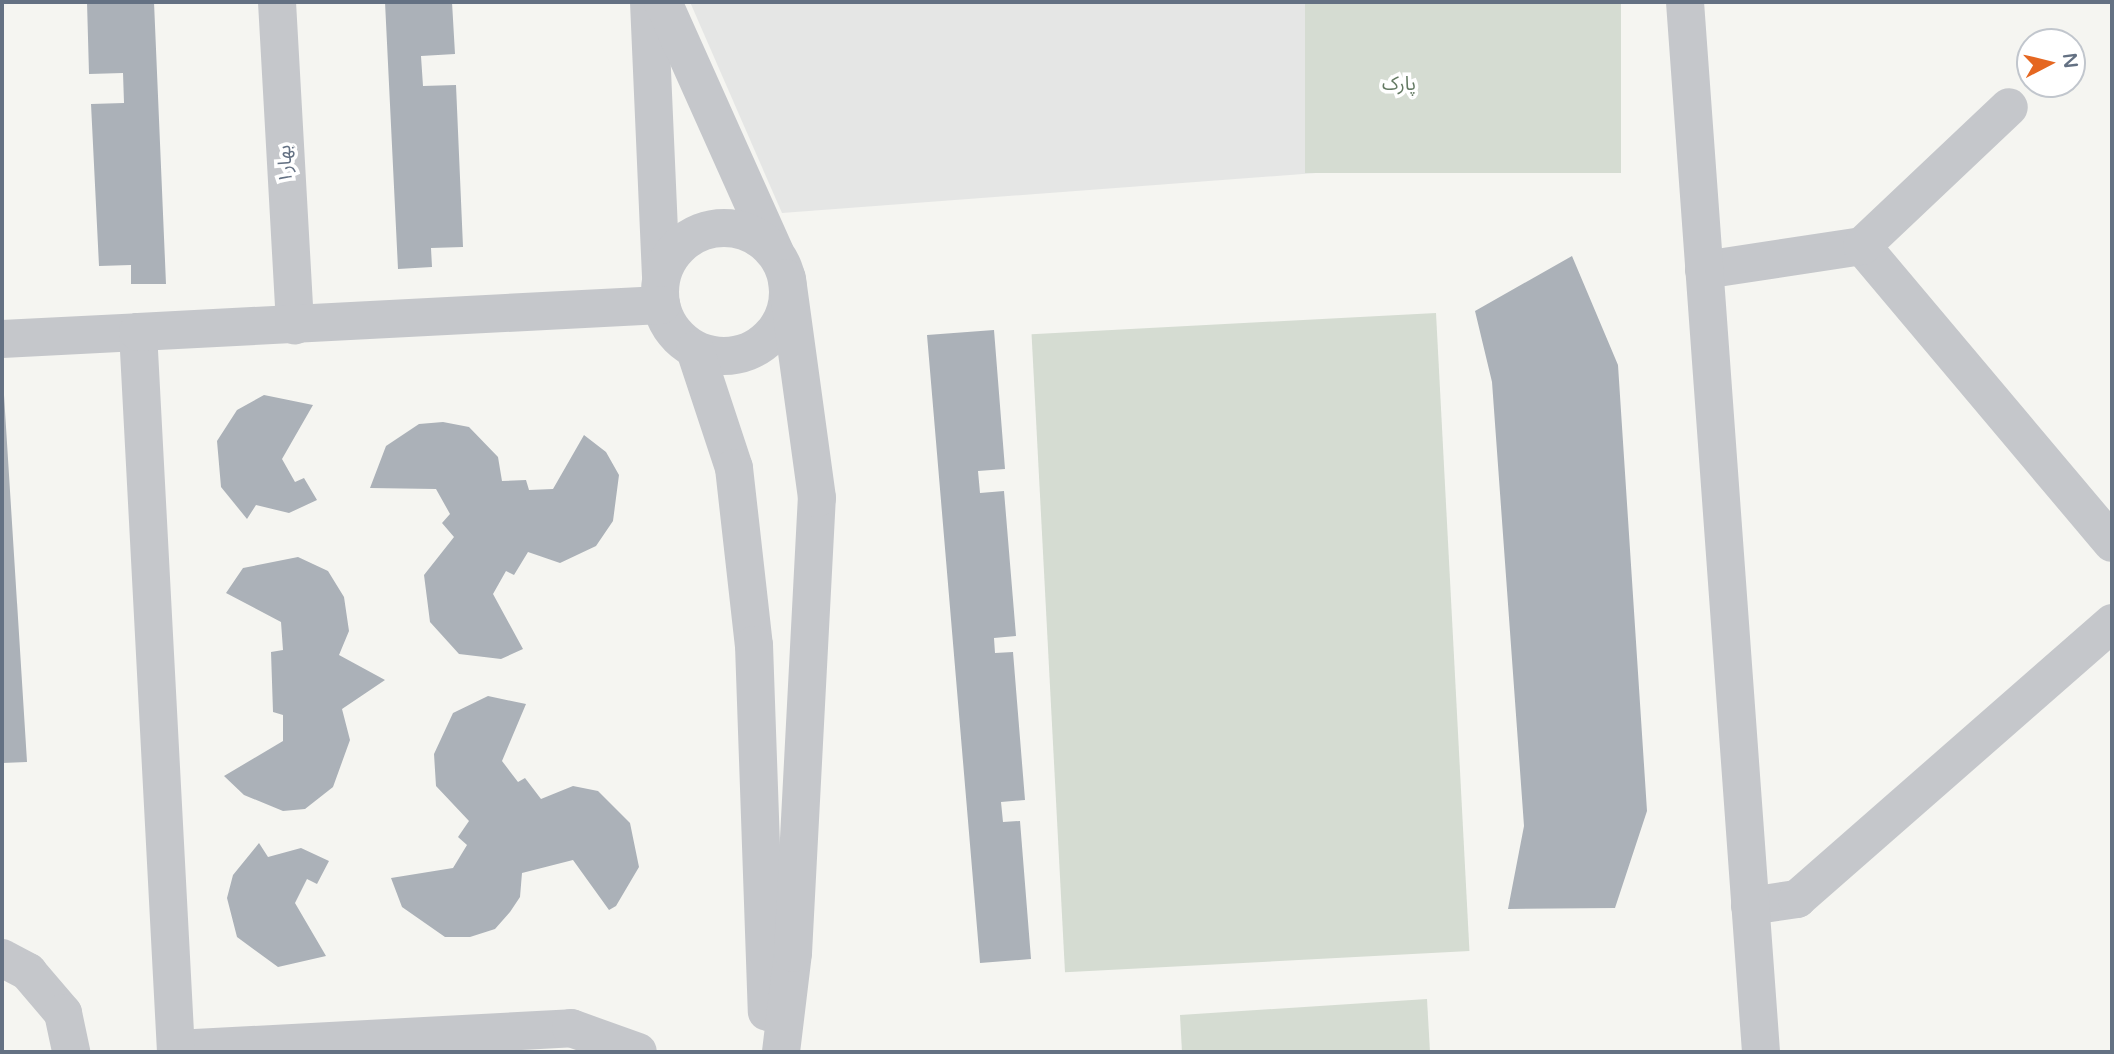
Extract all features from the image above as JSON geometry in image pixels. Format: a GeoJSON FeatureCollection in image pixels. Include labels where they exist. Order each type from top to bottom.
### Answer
{"type":"FeatureCollection","features":[{"type":"Feature","properties":{"kind":"street","name":"بهار۱"},"geometry":{"type":"LineString","coordinates":[[277,2],[295,326]]}},
{"type":"Feature","properties":{"kind":"street"},"geometry":{"type":"LineString","coordinates":[[649,2],[661,291],[673,331],[695,350],[723,357],[751,351],[774,333],[782,316],[781,265],[753,233],[724,227],[696,233],[681,244],[661,291]]}},
{"type":"Feature","properties":{"kind":"street"},"geometry":{"type":"LineString","coordinates":[[663,2],[781,265],[817,498],[793,953],[781,1052]]}},
{"type":"Feature","properties":{"kind":"street"},"geometry":{"type":"LineString","coordinates":[[1685,2],[1761,1052]]}},
{"type":"Feature","properties":{"kind":"street"},"geometry":{"type":"LineString","coordinates":[[1704,270],[1862,246],[2009,107]]}},
{"type":"Feature","properties":{"kind":"street"},"geometry":{"type":"LineString","coordinates":[[1862,246],[2112,543]]}},
{"type":"Feature","properties":{"kind":"street"},"geometry":{"type":"LineString","coordinates":[[2,339],[295,326],[661,291]]}},
{"type":"Feature","properties":{"kind":"street"},"geometry":{"type":"LineString","coordinates":[[138,332],[176,1051],[571,1028],[638,1052]]}},
{"type":"Feature","properties":{"kind":"street"},"geometry":{"type":"LineString","coordinates":[[695,350],[734,468],[753,632],[768,1052]]}},
{"type":"Feature","properties":{"kind":"street"},"geometry":{"type":"LineString","coordinates":[[1750,906],[1797,899],[2112,623]]}},
{"type":"Feature","properties":{"kind":"street"},"geometry":{"type":"LineString","coordinates":[[2,958],[28,972],[63,1013],[71,1052]]}},
{"type":"Feature","properties":{"kind":"shaded area"},"geometry":{"type":"Polygon","coordinates":[[[690,2],[1305,2],[1316,173],[782,213],[690,2]]]}},
{"type":"Feature","properties":{"kind":"green space","name":"پارک"},"geometry":{"type":"Polygon","coordinates":[[[1305,2],[1621,2],[1621,173],[1305,173],[1305,2]]]}},
{"type":"Feature","properties":{"kind":"green space"},"geometry":{"type":"Polygon","coordinates":[[[1436,313],[1469,951],[1065,972],[1032,334],[1436,313]]]}},
{"type":"Feature","properties":{"kind":"green space"},"geometry":{"type":"Polygon","coordinates":[[[1427,999],[1430,1052],[1182,1052],[1180,1015],[1427,999]]]}},
{"type":"Feature","properties":{"kind":"building"},"geometry":{"type":"Polygon","coordinates":[[[87,2],[154,2],[166,284],[131,284],[131,265],[99,266],[91,104],[124,103],[123,73],[89,74],[87,2]]]}},
{"type":"Feature","properties":{"kind":"building"},"geometry":{"type":"Polygon","coordinates":[[[385,2],[452,2],[455,54],[421,56],[423,86],[456,85],[463,247],[431,248],[432,267],[398,269],[385,2]]]}},
{"type":"Feature","properties":{"kind":"building"},"geometry":{"type":"Polygon","coordinates":[[[1572,256],[1618,365],[1647,811],[1615,908],[1508,909],[1524,826],[1492,382],[1475,311],[1572,256]]]}},
{"type":"Feature","properties":{"kind":"building"},"geometry":{"type":"Polygon","coordinates":[[[994,330],[1005,469],[978,471],[980,493],[1004,491],[1016,636],[994,638],[995,653],[1013,652],[1025,800],[1001,802],[1003,822],[1020,821],[1031,959],[980,963],[927,335],[994,330]]]}},
{"type":"Feature","properties":{"kind":"building"},"geometry":{"type":"Polygon","coordinates":[[[2,363],[27,762],[2,763],[2,363]]]}},
{"type":"Feature","properties":{"kind":"building"},"geometry":{"type":"Polygon","coordinates":[[[264,395],[313,405],[282,459],[295,482],[304,478],[317,500],[289,513],[256,505],[247,519],[221,487],[217,441],[237,410],[264,395]]]}},
{"type":"Feature","properties":{"kind":"building"},"geometry":{"type":"Polygon","coordinates":[[[443,422],[469,427],[498,457],[502,481],[526,480],[529,490],[553,489],[584,435],[606,452],[619,475],[613,521],[596,546],[560,563],[528,552],[514,575],[506,571],[493,594],[523,649],[501,659],[459,654],[430,622],[424,575],[454,537],[442,523],[450,514],[436,489],[370,488],[386,446],[419,424],[443,422]]]}},
{"type":"Feature","properties":{"kind":"building"},"geometry":{"type":"Polygon","coordinates":[[[298,557],[328,571],[344,597],[349,631],[339,655],[385,680],[342,709],[350,740],[333,787],[305,809],[283,811],[244,795],[224,776],[283,741],[283,715],[273,712],[271,652],[283,650],[281,622],[226,593],[243,568],[298,557]]]}},
{"type":"Feature","properties":{"kind":"building"},"geometry":{"type":"Polygon","coordinates":[[[488,696],[526,704],[502,761],[518,782],[525,778],[541,799],[573,786],[598,791],[630,823],[639,867],[616,906],[609,910],[573,860],[522,873],[520,897],[510,912],[495,929],[470,937],[445,937],[402,907],[391,878],[453,868],[467,845],[458,837],[469,821],[436,786],[434,754],[453,713],[488,696]]]}},
{"type":"Feature","properties":{"kind":"building"},"geometry":{"type":"Polygon","coordinates":[[[259,843],[268,857],[301,848],[329,861],[317,884],[307,879],[295,903],[326,956],[278,967],[237,937],[227,898],[233,875],[259,843]]]}}]}
